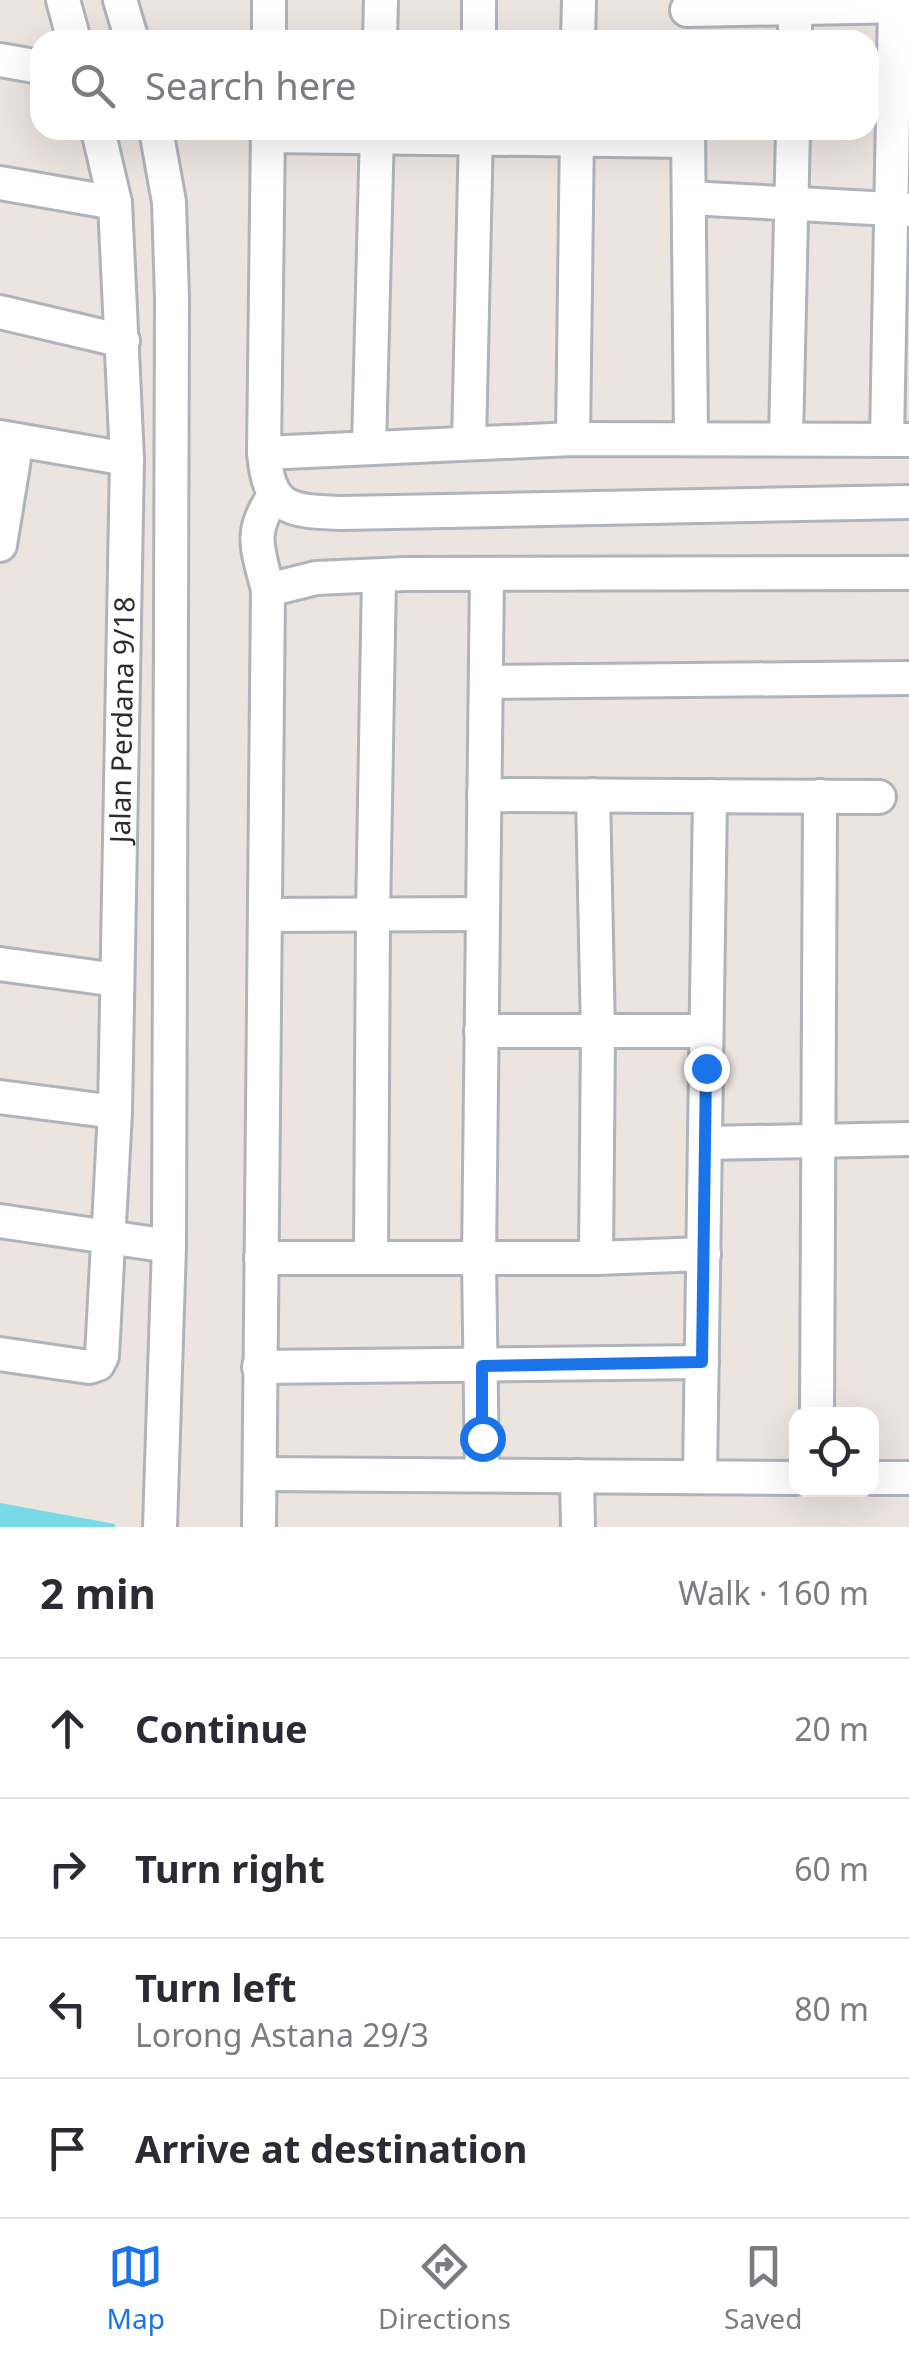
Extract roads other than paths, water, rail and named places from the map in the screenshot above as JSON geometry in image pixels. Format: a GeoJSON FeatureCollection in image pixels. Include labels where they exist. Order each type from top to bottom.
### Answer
{"type":"FeatureCollection","features":[{"type":"Feature","properties":{"kind":"street"},"geometry":{"type":"LineString","coordinates":[[63,0],[71,30]]}},
{"type":"Feature","properties":{"kind":"street"},"geometry":{"type":"LineString","coordinates":[[120,0],[129,30]]}},
{"type":"Feature","properties":{"kind":"street"},"geometry":{"type":"LineString","coordinates":[[268,30],[269,0]]}},
{"type":"Feature","properties":{"kind":"street"},"geometry":{"type":"LineString","coordinates":[[380,30],[381,0]]}},
{"type":"Feature","properties":{"kind":"street"},"geometry":{"type":"LineString","coordinates":[[478,30],[480,0]]}},
{"type":"Feature","properties":{"kind":"street"},"geometry":{"type":"LineString","coordinates":[[578,30],[579,0]]}},
{"type":"Feature","properties":{"kind":"street"},"geometry":{"type":"LineString","coordinates":[[795,30],[796,6]]}},
{"type":"Feature","properties":{"kind":"street"},"geometry":{"type":"LineString","coordinates":[[264,453],[573,439],[898,440],[902,6],[796,6],[687,17]]}},
{"type":"Feature","properties":{"kind":"street"},"geometry":{"type":"LineString","coordinates":[[0,60],[30,65]]}},
{"type":"Feature","properties":{"kind":"street","name":"Jalan Perdana 9/18"},"geometry":{"type":"LineString","coordinates":[[0,1354],[89,1367],[98,1364],[102,1356],[116,1112],[127,459],[115,204],[100,140]]}},
{"type":"Feature","properties":{"kind":"street"},"geometry":{"type":"LineString","coordinates":[[158,140],[169,202],[172,299],[169,1246],[160,1527]]}},
{"type":"Feature","properties":{"kind":"street"},"geometry":{"type":"LineString","coordinates":[[268,140],[264,453],[266,475],[274,496],[288,508],[342,513],[909,502]]}},
{"type":"Feature","properties":{"kind":"street"},"geometry":{"type":"LineString","coordinates":[[369,447],[377,140]]}},
{"type":"Feature","properties":{"kind":"street"},"geometry":{"type":"LineString","coordinates":[[469,444],[476,140]]}},
{"type":"Feature","properties":{"kind":"street"},"geometry":{"type":"LineString","coordinates":[[573,439],[577,140]]}},
{"type":"Feature","properties":{"kind":"street"},"geometry":{"type":"LineString","coordinates":[[688,140],[691,438]]}},
{"type":"Feature","properties":{"kind":"street"},"geometry":{"type":"LineString","coordinates":[[786,438],[793,140]]}},
{"type":"Feature","properties":{"kind":"street"},"geometry":{"type":"LineString","coordinates":[[0,183],[115,204]]}},
{"type":"Feature","properties":{"kind":"street"},"geometry":{"type":"LineString","coordinates":[[689,198],[901,210]]}},
{"type":"Feature","properties":{"kind":"street"},"geometry":{"type":"LineString","coordinates":[[0,312],[123,341]]}},
{"type":"Feature","properties":{"kind":"street"},"geometry":{"type":"LineString","coordinates":[[0,545],[9,438],[127,459]]}},
{"type":"Feature","properties":{"kind":"street"},"geometry":{"type":"LineString","coordinates":[[259,1527],[268,590],[256,533],[260,516],[274,496]]}},
{"type":"Feature","properties":{"kind":"street"},"geometry":{"type":"LineString","coordinates":[[482,1474],[479,1258],[487,574]]}},
{"type":"Feature","properties":{"kind":"street"},"geometry":{"type":"LineString","coordinates":[[268,590],[316,578],[379,576],[909,574]]}},
{"type":"Feature","properties":{"kind":"street"},"geometry":{"type":"LineString","coordinates":[[371,1257],[372,915],[379,576]]}},
{"type":"Feature","properties":{"kind":"street"},"geometry":{"type":"LineString","coordinates":[[486,682],[909,678]]}},
{"type":"Feature","properties":{"kind":"street"},"geometry":{"type":"LineString","coordinates":[[484,794],[879,796]]}},
{"type":"Feature","properties":{"kind":"street"},"geometry":{"type":"LineString","coordinates":[[592,795],[598,1033],[596,1258]]}},
{"type":"Feature","properties":{"kind":"street"},"geometry":{"type":"LineString","coordinates":[[700,1476],[710,796]]}},
{"type":"Feature","properties":{"kind":"street"},"geometry":{"type":"LineString","coordinates":[[817,1407],[820,796]]}},
{"type":"Feature","properties":{"kind":"street"},"geometry":{"type":"LineString","coordinates":[[266,916],[483,914]]}},
{"type":"Feature","properties":{"kind":"street"},"geometry":{"type":"LineString","coordinates":[[0,964],[117,980]]}},
{"type":"Feature","properties":{"kind":"street"},"geometry":{"type":"LineString","coordinates":[[482,1031],[706,1031]]}},
{"type":"Feature","properties":{"kind":"street"},"geometry":{"type":"LineString","coordinates":[[0,1096],[116,1112]]}},
{"type":"Feature","properties":{"kind":"street"},"geometry":{"type":"LineString","coordinates":[[707,1143],[909,1138]]}},
{"type":"Feature","properties":{"kind":"street"},"geometry":{"type":"LineString","coordinates":[[0,1221],[169,1246]]}},
{"type":"Feature","properties":{"kind":"street"},"geometry":{"type":"LineString","coordinates":[[261,1258],[596,1258],[704,1254]]}},
{"type":"Feature","properties":{"kind":"street"},"geometry":{"type":"LineString","coordinates":[[259,1367],[702,1362]]}},
{"type":"Feature","properties":{"kind":"street"},"geometry":{"type":"LineString","coordinates":[[260,1474],[789,1478]]}},
{"type":"Feature","properties":{"kind":"street"},"geometry":{"type":"LineString","coordinates":[[577,1476],[578,1527]]}},
{"type":"Feature","properties":{"kind":"street"},"geometry":{"type":"LineString","coordinates":[[879,1478],[909,1478]]}},
{"type":"Feature","properties":{"kind":"water"},"geometry":{"type":"Polygon","coordinates":[[[0,1503],[115,1524],[115,1527],[0,1527],[0,1503]]]}}]}
